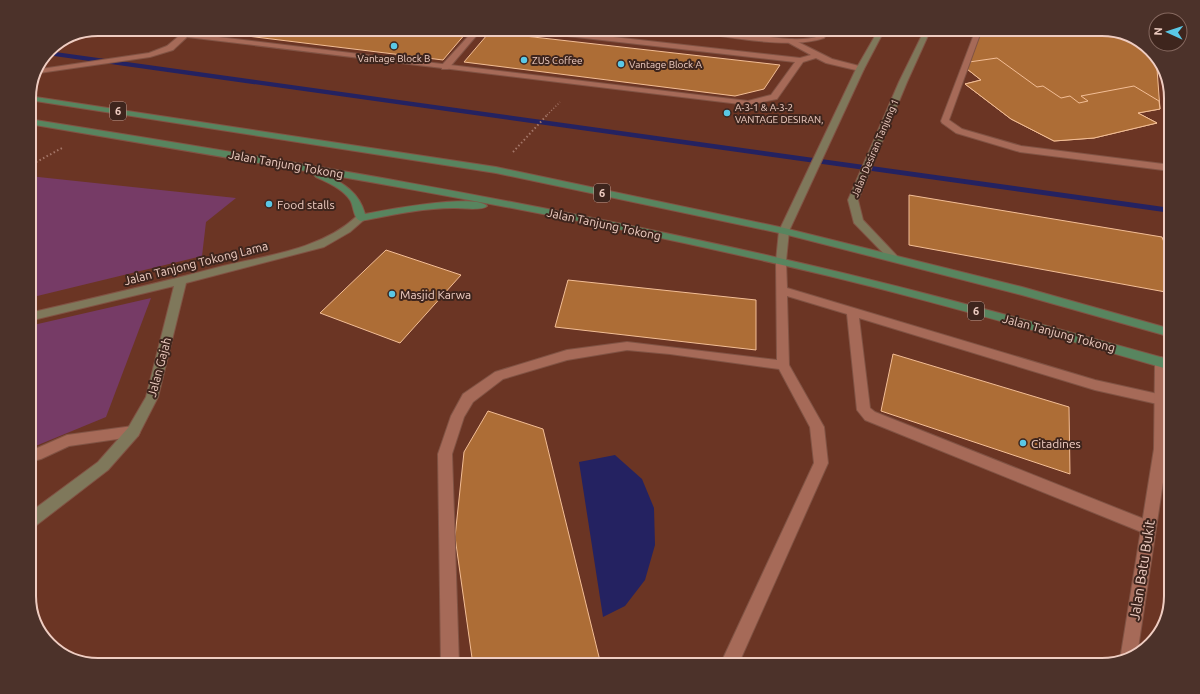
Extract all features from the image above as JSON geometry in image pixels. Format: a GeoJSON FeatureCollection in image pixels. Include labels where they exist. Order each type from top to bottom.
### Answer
{"type":"FeatureCollection","features":[{"type":"Feature","properties":{"kind":"main road","name":"Jalan Tanjung Tokong"},"geometry":{"type":"LineString","coordinates":[[36,99],[496,170],[784,231],[1022,291],[1164,331]]}},
{"type":"Feature","properties":{"kind":"main road","name":"Jalan Tanjung Tokong"},"geometry":{"type":"LineString","coordinates":[[36,122],[552,212],[781,261],[938,300],[1118,349],[1164,363]]}},
{"type":"Feature","properties":{"kind":"main road"},"geometry":{"type":"LineString","coordinates":[[300,167],[334,182],[352,194],[359,208],[361,218],[389,212],[450,205],[474,205],[552,212]]}},
{"type":"Feature","properties":{"kind":"street"},"geometry":{"type":"LineString","coordinates":[[42,71],[150,56],[170,48],[183,36]]}},
{"type":"Feature","properties":{"kind":"street"},"geometry":{"type":"LineString","coordinates":[[192,36],[748,103],[774,97],[800,60]]}},
{"type":"Feature","properties":{"kind":"street"},"geometry":{"type":"LineString","coordinates":[[445,67],[473,36]]}},
{"type":"Feature","properties":{"kind":"street"},"geometry":{"type":"LineString","coordinates":[[586,36],[800,60],[817,55]]}},
{"type":"Feature","properties":{"kind":"street"},"geometry":{"type":"LineString","coordinates":[[748,36],[792,41],[814,39],[823,36]]}},
{"type":"Feature","properties":{"kind":"street"},"geometry":{"type":"LineString","coordinates":[[732,658],[821,463],[817,427],[783,365],[781,261],[784,231],[860,69],[878,36]]}},
{"type":"Feature","properties":{"kind":"street","name":"Jalan Desiran Tanjung 1"},"geometry":{"type":"LineString","coordinates":[[894,258],[858,221],[853,200],[903,82],[925,36]]}},
{"type":"Feature","properties":{"kind":"street"},"geometry":{"type":"LineString","coordinates":[[974,36],[945,121],[959,130],[1020,149],[1164,167]]}},
{"type":"Feature","properties":{"kind":"street"},"geometry":{"type":"LineString","coordinates":[[792,41],[829,61],[860,69]]}},
{"type":"Feature","properties":{"kind":"street","name":"Jalan Tanjong Tokong Lama"},"geometry":{"type":"LineString","coordinates":[[36,315],[181,281],[320,245],[337,236],[361,218]]}},
{"type":"Feature","properties":{"kind":"street","name":"Jalan Gajah"},"geometry":{"type":"LineString","coordinates":[[36,517],[103,466],[133,432],[152,397],[181,281]]}},
{"type":"Feature","properties":{"kind":"street"},"geometry":{"type":"LineString","coordinates":[[781,290],[1095,384],[1164,400]]}},
{"type":"Feature","properties":{"kind":"street"},"geometry":{"type":"LineString","coordinates":[[852,311],[864,410],[870,416],[1149,528]]}},
{"type":"Feature","properties":{"kind":"street"},"geometry":{"type":"LineString","coordinates":[[450,658],[445,454],[458,416],[468,398],[500,375],[567,355],[627,346],[670,350],[783,365]]}},
{"type":"Feature","properties":{"kind":"street","name":"Jalan Batu Bukit"},"geometry":{"type":"LineString","coordinates":[[1129,652],[1164,425]]}},
{"type":"Feature","properties":{"kind":"street"},"geometry":{"type":"LineString","coordinates":[[36,455],[66,441],[133,432]]}},
{"type":"Feature","properties":{"kind":"path"},"geometry":{"type":"LineString","coordinates":[[496,170],[554,108]]}},
{"type":"Feature","properties":{"kind":"shaded area"},"geometry":{"type":"Polygon","coordinates":[[[36,177],[236,198],[206,222],[202,256],[36,296],[36,177]]]}},
{"type":"Feature","properties":{"kind":"shaded area"},"geometry":{"type":"Polygon","coordinates":[[[151,298],[106,417],[36,445],[36,324],[151,298]]]}},
{"type":"Feature","properties":{"kind":"shaded area"},"geometry":{"type":"Polygon","coordinates":[[[615,455],[642,479],[654,508],[655,545],[645,580],[625,606],[603,617],[579,462],[615,455]]]}},
{"type":"Feature","properties":{"kind":"building","name":"Vantage Block B"},"geometry":{"type":"Polygon","coordinates":[[[247,36],[463,36],[443,60],[247,36]]]}},
{"type":"Feature","properties":{"kind":"building","name":"Vantage Block A"},"geometry":{"type":"Polygon","coordinates":[[[486,36],[524,36],[780,65],[764,89],[735,96],[464,62],[486,36]]]}},
{"type":"Feature","properties":{"kind":"building"},"geometry":{"type":"Polygon","coordinates":[[[978,36],[1102,36],[1118,38],[1133,44],[1140,49],[1156,67],[1160,109],[1138,113],[1157,123],[1094,138],[1054,141],[1011,119],[965,84],[981,80],[967,69],[978,36]]]}},
{"type":"Feature","properties":{"kind":"building"},"geometry":{"type":"Polygon","coordinates":[[[997,58],[1037,87],[1043,86],[1061,98],[1070,96],[1079,103],[1088,101],[1081,96],[1134,86],[1159,101],[1160,109],[1138,113],[1157,123],[1094,138],[1054,141],[1011,119],[965,84],[981,80],[967,69],[969,62],[997,58]]]}},
{"type":"Feature","properties":{"kind":"building"},"geometry":{"type":"Polygon","coordinates":[[[909,195],[1162,237],[1164,242],[1164,292],[909,245],[909,195]]]}},
{"type":"Feature","properties":{"kind":"building","name":"Masjid Karwa"},"geometry":{"type":"Polygon","coordinates":[[[386,250],[461,275],[400,343],[320,313],[386,250]]]}},
{"type":"Feature","properties":{"kind":"building"},"geometry":{"type":"Polygon","coordinates":[[[568,280],[756,300],[756,350],[555,327],[568,280]]]}},
{"type":"Feature","properties":{"kind":"building","name":"Citadines"},"geometry":{"type":"Polygon","coordinates":[[[893,354],[1069,407],[1070,474],[881,411],[893,354]]]}},
{"type":"Feature","properties":{"kind":"building"},"geometry":{"type":"Polygon","coordinates":[[[488,411],[543,429],[599,658],[472,658],[455,537],[464,452],[488,411]]]}},
{"type":"Feature","properties":{"kind":"waterway"},"geometry":{"type":"LineString","coordinates":[[54,54],[1164,210]]}},
{"type":"Feature","properties":{"kind":"place","name":"Vantage Block B"},"geometry":{"type":"Point","coordinates":[394,46]}},
{"type":"Feature","properties":{"kind":"place","name":"ZUS Coffee"},"geometry":{"type":"Point","coordinates":[524,60]}},
{"type":"Feature","properties":{"kind":"place","name":"Vantage Block A"},"geometry":{"type":"Point","coordinates":[621,64]}},
{"type":"Feature","properties":{"kind":"place","name":"A-3-1 & A-3-2 VANTAGE DESIRAN,"},"geometry":{"type":"Point","coordinates":[727,113]}},
{"type":"Feature","properties":{"kind":"place","name":"Food stalls"},"geometry":{"type":"Point","coordinates":[269,204]}},
{"type":"Feature","properties":{"kind":"place","name":"Masjid Karwa"},"geometry":{"type":"Point","coordinates":[392,294]}},
{"type":"Feature","properties":{"kind":"place","name":"Citadines"},"geometry":{"type":"Point","coordinates":[1023,443]}}]}
